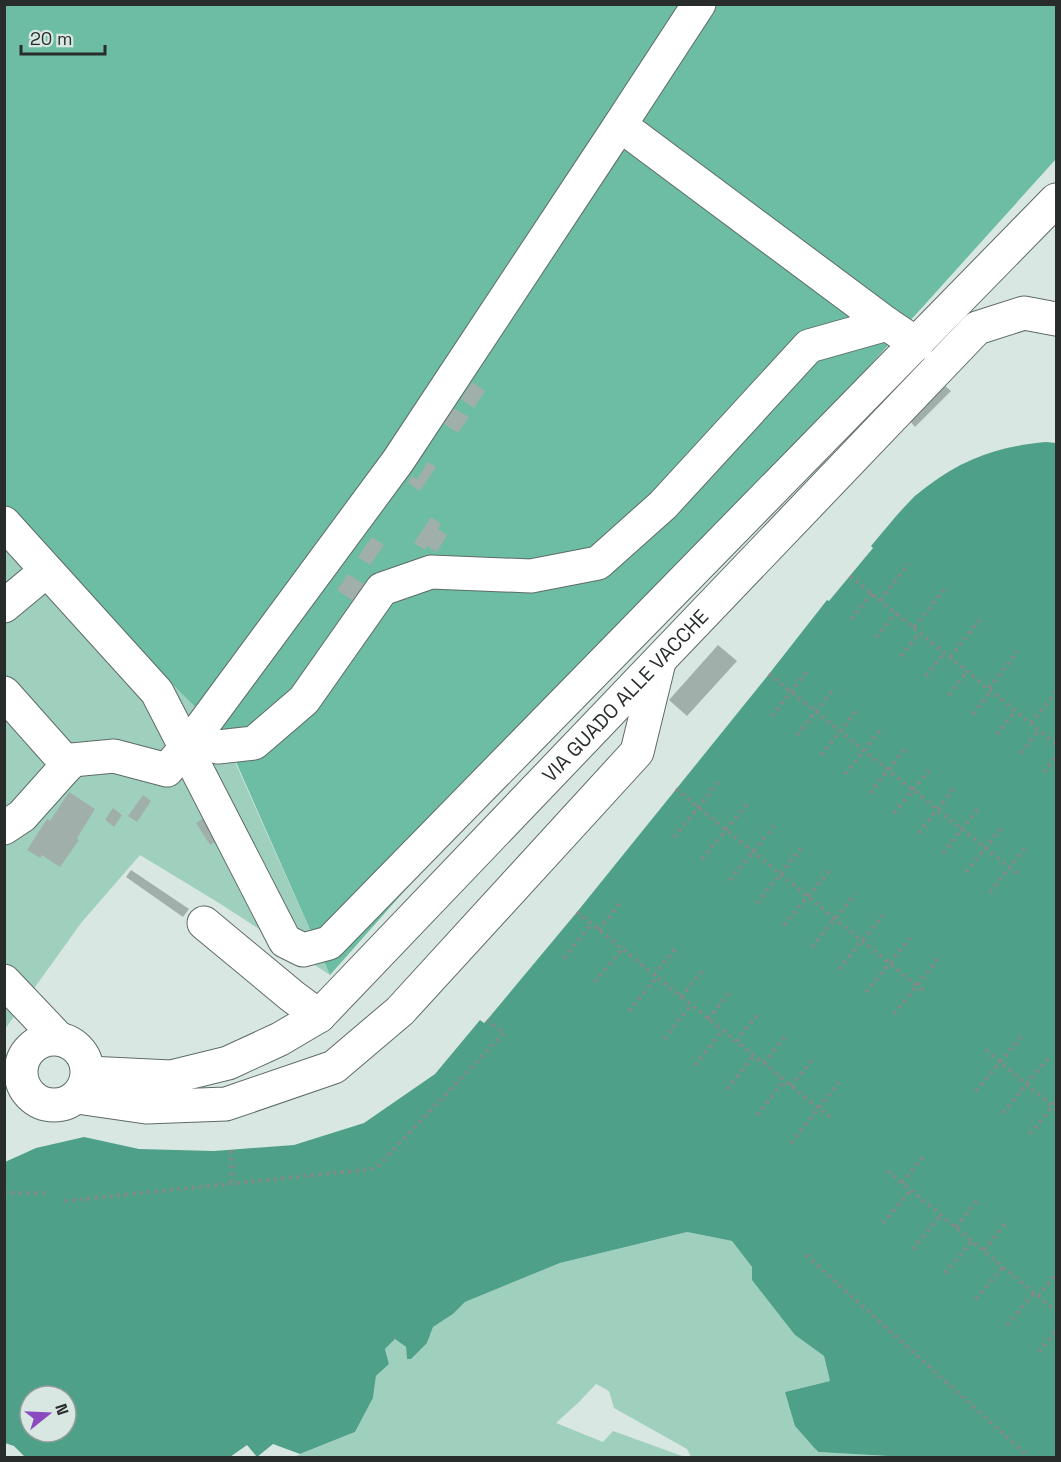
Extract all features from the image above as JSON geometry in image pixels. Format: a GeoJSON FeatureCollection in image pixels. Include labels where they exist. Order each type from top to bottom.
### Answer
{"type":"FeatureCollection","features":[{"type":"Feature","properties":{"kind":"lane"},"geometry":{"type":"LineString","coordinates":[[4,828],[22,816],[72,760],[114,756],[168,770],[398,461],[699,4]]}},
{"type":"Feature","properties":{"kind":"lane"},"geometry":{"type":"LineString","coordinates":[[620,125],[917,344]]}},
{"type":"Feature","properties":{"kind":"lane"},"geometry":{"type":"LineString","coordinates":[[4,523],[157,692],[189,744],[285,941],[303,950],[329,943],[1056,201]]}},
{"type":"Feature","properties":{"kind":"lane","name":"VIA GUADO ALLE VACCHE"},"geometry":{"type":"LineString","coordinates":[[82,1085],[171,1077],[228,1064],[280,1039],[319,1016],[977,328],[1024,313],[1056,319]]}},
{"type":"Feature","properties":{"kind":"lane"},"geometry":{"type":"LineString","coordinates":[[189,744],[218,747],[254,742],[304,699],[382,589],[431,572],[531,576],[598,564],[663,505],[809,346],[887,324]]}},
{"type":"Feature","properties":{"kind":"lane"},"geometry":{"type":"LineString","coordinates":[[4,606],[39,577]]}},
{"type":"Feature","properties":{"kind":"lane"},"geometry":{"type":"LineString","coordinates":[[82,1085],[147,1107],[226,1104],[334,1067],[400,1011],[637,752],[660,660]]}},
{"type":"Feature","properties":{"kind":"lane"},"geometry":{"type":"LineString","coordinates":[[7,703],[68,765]]}},
{"type":"Feature","properties":{"kind":"lane"},"geometry":{"type":"LineString","coordinates":[[204,923],[319,1016]]}},
{"type":"Feature","properties":{"kind":"lane"},"geometry":{"type":"LineString","coordinates":[[4,981],[59,1039]]}},
{"type":"Feature","properties":{"kind":"lane"},"geometry":{"type":"LineString","coordinates":[[59,1039],[76,1047],[83,1054],[87,1063],[82,1085],[67,1104],[55,1106],[34,1099],[13,1080],[30,1049],[38,1042],[59,1039]]}},
{"type":"Feature","properties":{"kind":"path"},"geometry":{"type":"LineString","coordinates":[[880,600],[909,564]]}},
{"type":"Feature","properties":{"kind":"path"},"geometry":{"type":"LineString","coordinates":[[850,576],[1056,744]]}},
{"type":"Feature","properties":{"kind":"path"},"geometry":{"type":"LineString","coordinates":[[914,627],[944,590]]}},
{"type":"Feature","properties":{"kind":"path"},"geometry":{"type":"LineString","coordinates":[[851,619],[872,593]]}},
{"type":"Feature","properties":{"kind":"path"},"geometry":{"type":"LineString","coordinates":[[876,637],[896,613]]}},
{"type":"Feature","properties":{"kind":"path"},"geometry":{"type":"LineString","coordinates":[[950,657],[981,620]]}},
{"type":"Feature","properties":{"kind":"path"},"geometry":{"type":"LineString","coordinates":[[901,656],[920,633]]}},
{"type":"Feature","properties":{"kind":"path"},"geometry":{"type":"LineString","coordinates":[[973,714],[1018,651]]}},
{"type":"Feature","properties":{"kind":"path"},"geometry":{"type":"LineString","coordinates":[[926,676],[944,652]]}},
{"type":"Feature","properties":{"kind":"path"},"geometry":{"type":"LineString","coordinates":[[772,716],[809,669]]}},
{"type":"Feature","properties":{"kind":"path"},"geometry":{"type":"LineString","coordinates":[[949,695],[968,671]]}},
{"type":"Feature","properties":{"kind":"path"},"geometry":{"type":"LineString","coordinates":[[770,674],[1020,876]]}},
{"type":"Feature","properties":{"kind":"path"},"geometry":{"type":"LineString","coordinates":[[797,735],[833,690]]}},
{"type":"Feature","properties":{"kind":"path"},"geometry":{"type":"LineString","coordinates":[[1031,723],[1056,692]]}},
{"type":"Feature","properties":{"kind":"path"},"geometry":{"type":"LineString","coordinates":[[821,755],[858,709]]}},
{"type":"Feature","properties":{"kind":"path"},"geometry":{"type":"LineString","coordinates":[[997,734],[1016,711]]}},
{"type":"Feature","properties":{"kind":"path"},"geometry":{"type":"LineString","coordinates":[[845,774],[881,729]]}},
{"type":"Feature","properties":{"kind":"path"},"geometry":{"type":"LineString","coordinates":[[1020,753],[1039,730]]}},
{"type":"Feature","properties":{"kind":"path"},"geometry":{"type":"LineString","coordinates":[[870,793],[905,749]]}},
{"type":"Feature","properties":{"kind":"path"},"geometry":{"type":"LineString","coordinates":[[1044,772],[1056,757]]}},
{"type":"Feature","properties":{"kind":"path"},"geometry":{"type":"LineString","coordinates":[[894,813],[930,769]]}},
{"type":"Feature","properties":{"kind":"path"},"geometry":{"type":"LineString","coordinates":[[674,837],[720,780]]}},
{"type":"Feature","properties":{"kind":"path"},"geometry":{"type":"LineString","coordinates":[[919,833],[954,788]]}},
{"type":"Feature","properties":{"kind":"path"},"geometry":{"type":"LineString","coordinates":[[676,789],[927,993]]}},
{"type":"Feature","properties":{"kind":"path"},"geometry":{"type":"LineString","coordinates":[[702,859],[747,804]]}},
{"type":"Feature","properties":{"kind":"path"},"geometry":{"type":"LineString","coordinates":[[943,853],[978,809]]}},
{"type":"Feature","properties":{"kind":"path"},"geometry":{"type":"LineString","coordinates":[[730,880],[774,826]]}},
{"type":"Feature","properties":{"kind":"path"},"geometry":{"type":"LineString","coordinates":[[966,872],[1002,827]]}},
{"type":"Feature","properties":{"kind":"path"},"geometry":{"type":"LineString","coordinates":[[990,892],[1026,847]]}},
{"type":"Feature","properties":{"kind":"path"},"geometry":{"type":"LineString","coordinates":[[757,903],[801,848]]}},
{"type":"Feature","properties":{"kind":"path"},"geometry":{"type":"LineString","coordinates":[[784,925],[829,871]]}},
{"type":"Feature","properties":{"kind":"path"},"geometry":{"type":"LineString","coordinates":[[812,947],[855,894]]}},
{"type":"Feature","properties":{"kind":"path"},"geometry":{"type":"LineString","coordinates":[[598,930],[621,902]]}},
{"type":"Feature","properties":{"kind":"path"},"geometry":{"type":"LineString","coordinates":[[577,912],[831,1118]]}},
{"type":"Feature","properties":{"kind":"path"},"geometry":{"type":"LineString","coordinates":[[839,969],[883,915]]}},
{"type":"Feature","properties":{"kind":"path"},"geometry":{"type":"LineString","coordinates":[[564,958],[591,924]]}},
{"type":"Feature","properties":{"kind":"path"},"geometry":{"type":"LineString","coordinates":[[866,992],[910,938]]}},
{"type":"Feature","properties":{"kind":"path"},"geometry":{"type":"LineString","coordinates":[[595,982],[622,949]]}},
{"type":"Feature","properties":{"kind":"path"},"geometry":{"type":"LineString","coordinates":[[629,1011],[675,949]]}},
{"type":"Feature","properties":{"kind":"path"},"geometry":{"type":"LineString","coordinates":[[894,1014],[938,959]]}},
{"type":"Feature","properties":{"kind":"path"},"geometry":{"type":"LineString","coordinates":[[681,997],[703,970]]}},
{"type":"Feature","properties":{"kind":"path"},"geometry":{"type":"LineString","coordinates":[[708,1018],[729,993]]}},
{"type":"Feature","properties":{"kind":"path"},"geometry":{"type":"LineString","coordinates":[[664,1039],[691,1005]]}},
{"type":"Feature","properties":{"kind":"path"},"geometry":{"type":"LineString","coordinates":[[736,1041],[757,1015]]}},
{"type":"Feature","properties":{"kind":"path"},"geometry":{"type":"LineString","coordinates":[[65,1201],[372,1169],[378,1166],[504,1033],[488,1020]]}},
{"type":"Feature","properties":{"kind":"path"},"geometry":{"type":"LineString","coordinates":[[695,1065],[723,1030]]}},
{"type":"Feature","properties":{"kind":"path"},"geometry":{"type":"LineString","coordinates":[[764,1064],[785,1037]]}},
{"type":"Feature","properties":{"kind":"path"},"geometry":{"type":"LineString","coordinates":[[976,1091],[1021,1037]]}},
{"type":"Feature","properties":{"kind":"path"},"geometry":{"type":"LineString","coordinates":[[986,1050],[1055,1106],[1030,1134]]}},
{"type":"Feature","properties":{"kind":"path"},"geometry":{"type":"LineString","coordinates":[[728,1089],[754,1056]]}},
{"type":"Feature","properties":{"kind":"path"},"geometry":{"type":"LineString","coordinates":[[1003,1113],[1048,1058]]}},
{"type":"Feature","properties":{"kind":"path"},"geometry":{"type":"LineString","coordinates":[[791,1086],[812,1060]]}},
{"type":"Feature","properties":{"kind":"path"},"geometry":{"type":"LineString","coordinates":[[757,1115],[785,1080]]}},
{"type":"Feature","properties":{"kind":"path"},"geometry":{"type":"LineString","coordinates":[[791,1143],[839,1082]]}},
{"type":"Feature","properties":{"kind":"path"},"geometry":{"type":"LineString","coordinates":[[231,1150],[232,1182]]}},
{"type":"Feature","properties":{"kind":"path"},"geometry":{"type":"LineString","coordinates":[[902,1183],[923,1157]]}},
{"type":"Feature","properties":{"kind":"path"},"geometry":{"type":"LineString","coordinates":[[888,1171],[1056,1311]]}},
{"type":"Feature","properties":{"kind":"path"},"geometry":{"type":"LineString","coordinates":[[883,1223],[911,1190]]}},
{"type":"Feature","properties":{"kind":"path"},"geometry":{"type":"LineString","coordinates":[[4,1193],[48,1193]]}},
{"type":"Feature","properties":{"kind":"path"},"geometry":{"type":"LineString","coordinates":[[956,1227],[977,1201]]}},
{"type":"Feature","properties":{"kind":"path"},"geometry":{"type":"LineString","coordinates":[[913,1249],[941,1215]]}},
{"type":"Feature","properties":{"kind":"path"},"geometry":{"type":"LineString","coordinates":[[984,1250],[1005,1224]]}},
{"type":"Feature","properties":{"kind":"path"},"geometry":{"type":"LineString","coordinates":[[945,1273],[972,1241]]}},
{"type":"Feature","properties":{"kind":"path"},"geometry":{"type":"LineString","coordinates":[[806,1255],[1030,1458]]}},
{"type":"Feature","properties":{"kind":"path"},"geometry":{"type":"LineString","coordinates":[[976,1299],[1003,1267]]}},
{"type":"Feature","properties":{"kind":"path"},"geometry":{"type":"LineString","coordinates":[[1007,1325],[1056,1274]]}},
{"type":"Feature","properties":{"kind":"path"},"geometry":{"type":"LineString","coordinates":[[1040,1352],[1056,1331]]}},
{"type":"Feature","properties":{"kind":"shaded area"},"geometry":{"type":"Polygon","coordinates":[[[5,5],[1056,5],[1056,159],[330,975],[225,737],[102,614],[5,507],[5,5]]]}},
{"type":"Feature","properties":{"kind":"shaded area"},"geometry":{"type":"Polygon","coordinates":[[[1046,442],[1056,443],[1056,1457],[889,1458],[888,1456],[818,1452],[795,1426],[785,1392],[830,1381],[824,1356],[795,1335],[752,1280],[752,1267],[732,1241],[687,1232],[560,1263],[465,1302],[453,1314],[433,1327],[427,1343],[411,1359],[407,1359],[406,1347],[395,1339],[385,1349],[389,1364],[376,1376],[373,1398],[355,1432],[300,1454],[273,1444],[257,1457],[247,1445],[230,1457],[26,1458],[14,1446],[5,1443],[5,1162],[36,1148],[84,1137],[139,1149],[214,1151],[294,1145],[364,1123],[435,1074],[480,1020],[484,1023],[487,1020],[577,912],[906,505],[929,485],[956,467],[984,455],[1046,442]]]}},
{"type":"Feature","properties":{"kind":"shaded area"},"geometry":{"type":"Polygon","coordinates":[[[5,507],[102,614],[223,735],[330,975],[140,855],[81,923],[5,1029],[5,507]]]}},
{"type":"Feature","properties":{"kind":"shaded area"},"geometry":{"type":"Polygon","coordinates":[[[687,1232],[732,1241],[752,1267],[795,1335],[824,1356],[830,1381],[785,1392],[817,1452],[888,1456],[882,1458],[691,1457],[687,1449],[614,1408],[609,1391],[596,1384],[556,1423],[603,1442],[613,1431],[685,1457],[291,1458],[355,1432],[373,1398],[376,1376],[389,1364],[385,1349],[395,1339],[406,1347],[407,1359],[427,1343],[433,1327],[453,1314],[465,1302],[560,1263],[687,1232]]]}},
{"type":"Feature","properties":{"kind":"building"},"geometry":{"type":"Polygon","coordinates":[[[472,382],[485,391],[474,408],[461,399],[472,382]]]}},
{"type":"Feature","properties":{"kind":"building"},"geometry":{"type":"Polygon","coordinates":[[[944,385],[951,391],[915,427],[910,421],[944,385]]]}},
{"type":"Feature","properties":{"kind":"building"},"geometry":{"type":"Polygon","coordinates":[[[453,408],[469,417],[458,433],[443,423],[453,408]]]}},
{"type":"Feature","properties":{"kind":"building"},"geometry":{"type":"Polygon","coordinates":[[[428,462],[436,467],[420,491],[408,483],[412,476],[417,479],[428,462]]]}},
{"type":"Feature","properties":{"kind":"building"},"geometry":{"type":"Polygon","coordinates":[[[431,517],[441,524],[438,529],[447,535],[437,552],[427,546],[425,550],[414,543],[431,517]]]}},
{"type":"Feature","properties":{"kind":"building"},"geometry":{"type":"Polygon","coordinates":[[[372,537],[384,545],[370,565],[358,557],[372,537]]]}},
{"type":"Feature","properties":{"kind":"building"},"geometry":{"type":"Polygon","coordinates":[[[348,574],[365,585],[353,601],[337,590],[348,574]]]}},
{"type":"Feature","properties":{"kind":"building"},"geometry":{"type":"Polygon","coordinates":[[[718,645],[737,661],[687,716],[669,700],[718,645]]]}},
{"type":"Feature","properties":{"kind":"building"},"geometry":{"type":"Polygon","coordinates":[[[69,792],[95,809],[77,838],[79,840],[60,867],[42,855],[40,858],[27,850],[47,819],[50,821],[69,792]]]}},
{"type":"Feature","properties":{"kind":"building"},"geometry":{"type":"Polygon","coordinates":[[[143,795],[151,801],[137,822],[128,816],[143,795]]]}},
{"type":"Feature","properties":{"kind":"building"},"geometry":{"type":"Polygon","coordinates":[[[113,808],[122,815],[114,827],[105,820],[113,808]]]}},
{"type":"Feature","properties":{"kind":"building"},"geometry":{"type":"Polygon","coordinates":[[[209,815],[223,836],[210,845],[196,823],[209,815]]]}},
{"type":"Feature","properties":{"kind":"building"},"geometry":{"type":"Polygon","coordinates":[[[131,870],[189,909],[183,917],[126,877],[131,870]]]}}]}
